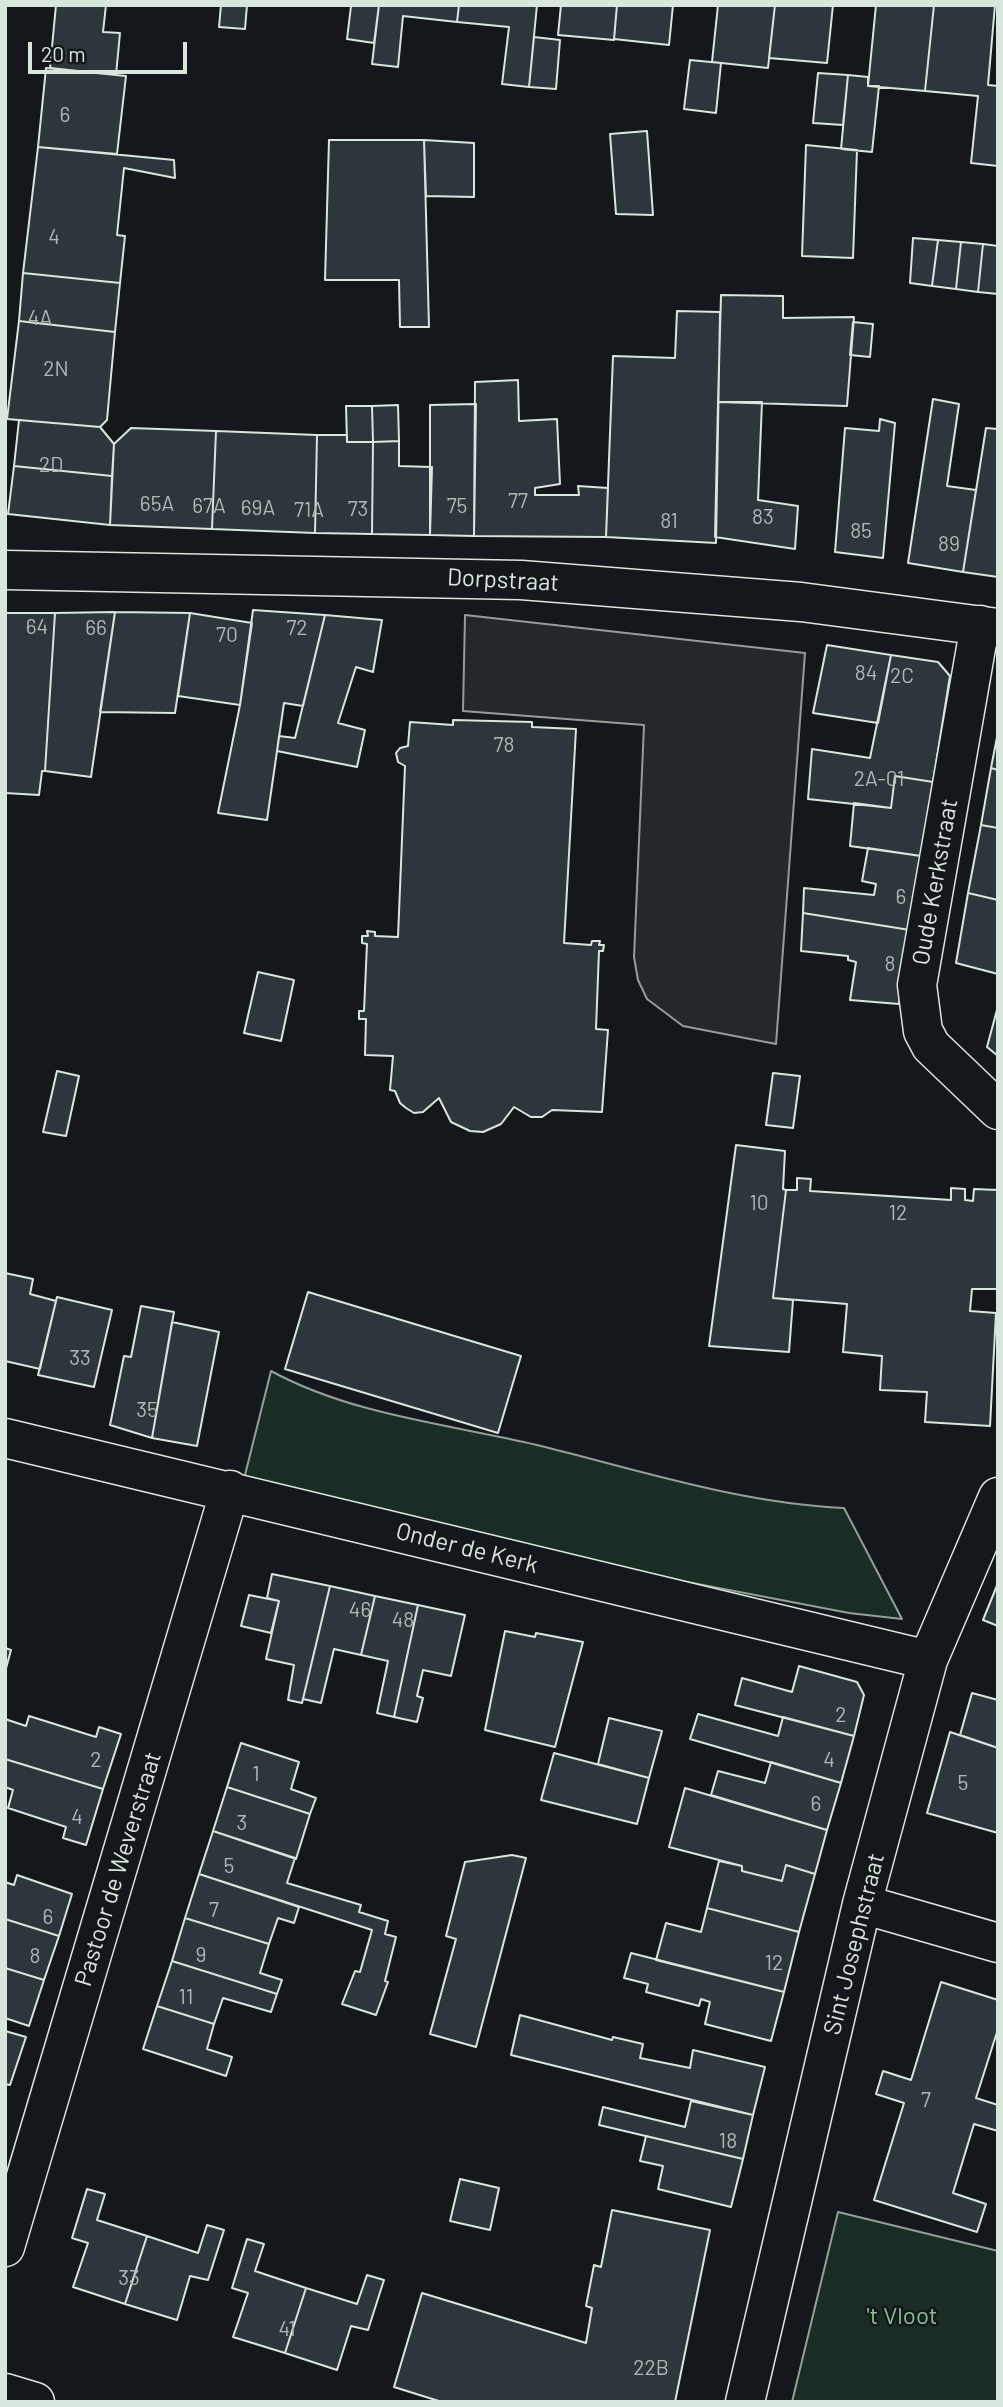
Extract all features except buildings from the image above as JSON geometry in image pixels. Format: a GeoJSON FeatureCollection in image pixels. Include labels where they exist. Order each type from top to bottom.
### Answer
{"type":"FeatureCollection","features":[{"type":"Feature","properties":{"kind":"street","name":"Dorpstraat"},"geometry":{"type":"LineString","coordinates":[[5,570],[534,580],[801,602],[989,627]]}},
{"type":"Feature","properties":{"kind":"street","name":"Oude Kerkstraat"},"geometry":{"type":"LineString","coordinates":[[989,627],[917,985],[923,1031],[931,1046],[998,1110]]}},
{"type":"Feature","properties":{"kind":"street","name":"Onder de Kerk"},"geometry":{"type":"LineString","coordinates":[[5,1438],[928,1660]]}},
{"type":"Feature","properties":{"kind":"street","name":"Pastoor de Weverstraat"},"geometry":{"type":"LineString","coordinates":[[5,2247],[230,1490]]}},
{"type":"Feature","properties":{"kind":"street","name":"Sint Josephstraat"},"geometry":{"type":"LineString","coordinates":[[745,2402],[862,1903],[928,1660],[998,1497]]}},
{"type":"Feature","properties":{"kind":"street"},"geometry":{"type":"LineString","coordinates":[[862,1903],[998,1943]]}},
{"type":"Feature","properties":{"kind":"green space"},"geometry":{"type":"Polygon","coordinates":[[[271,1371],[334,1398],[401,1417],[537,1445],[651,1475],[766,1500],[844,1508],[902,1619],[849,1613],[682,1581],[244,1479],[271,1371]]]}},
{"type":"Feature","properties":{"kind":"green space","name":"'t Vloot"},"geometry":{"type":"Polygon","coordinates":[[[838,2212],[998,2251],[998,2402],[792,2402],[838,2212]]]}},
{"type":"Feature","properties":{"kind":"shaded area"},"geometry":{"type":"Polygon","coordinates":[[[465,615],[805,653],[776,1044],[683,1026],[647,999],[638,980],[634,957],[644,725],[463,711],[465,615]]]}}]}
